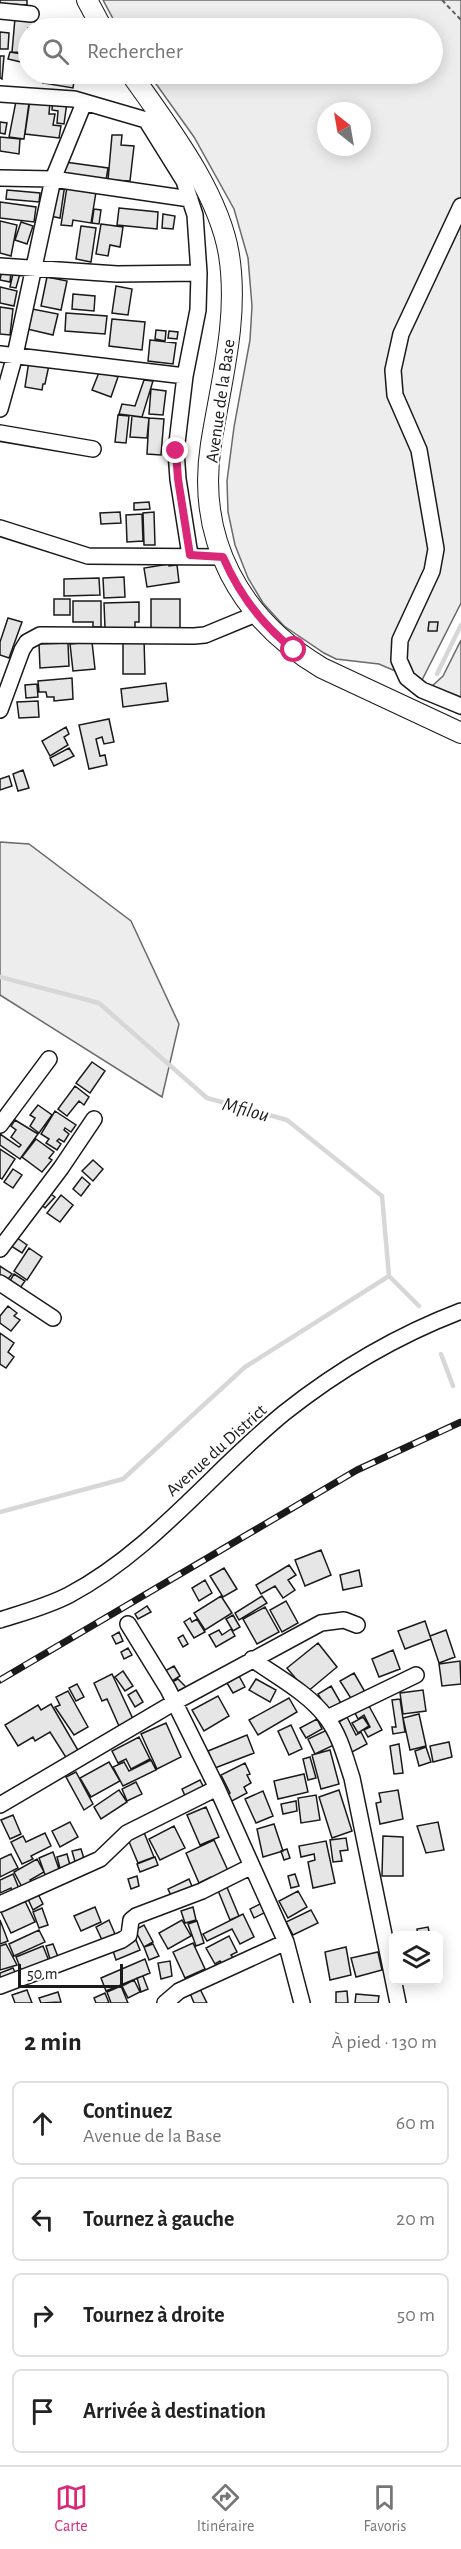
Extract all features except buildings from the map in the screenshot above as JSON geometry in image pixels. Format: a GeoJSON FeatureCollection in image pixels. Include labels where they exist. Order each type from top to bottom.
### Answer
{"type":"FeatureCollection","features":[{"type":"Feature","properties":{"kind":"main road"},"geometry":{"type":"LineString","coordinates":[[87,0],[97,18]]}},
{"type":"Feature","properties":{"kind":"main road","name":"Avenue de la Base"},"geometry":{"type":"LineString","coordinates":[[135,84],[155,121],[215,205],[229,253],[233,300],[230,333],[211,446],[209,483],[210,513],[223,557],[239,590],[274,634],[322,668],[461,733]]}},
{"type":"Feature","properties":{"kind":"street"},"geometry":{"type":"LineString","coordinates":[[0,11],[31,14]]}},
{"type":"Feature","properties":{"kind":"street"},"geometry":{"type":"LineString","coordinates":[[0,94],[74,99],[155,121],[184,181],[195,215],[199,273],[198,310],[185,376],[176,451],[190,555]]}},
{"type":"Feature","properties":{"kind":"street"},"geometry":{"type":"LineString","coordinates":[[0,409],[8,354],[35,267],[53,179],[84,103]]}},
{"type":"Feature","properties":{"kind":"street"},"geometry":{"type":"LineString","coordinates":[[0,178],[53,179],[190,199]]}},
{"type":"Feature","properties":{"kind":"street"},"geometry":{"type":"LineString","coordinates":[[461,206],[401,334],[393,370],[395,395],[419,450],[436,549],[432,571],[400,640],[399,660],[407,678],[422,690],[461,706]]}},
{"type":"Feature","properties":{"kind":"street"},"geometry":{"type":"LineString","coordinates":[[0,266],[117,274],[199,273]]}},
{"type":"Feature","properties":{"kind":"street"},"geometry":{"type":"LineString","coordinates":[[8,354],[185,376]]}},
{"type":"Feature","properties":{"kind":"street"},"geometry":{"type":"LineString","coordinates":[[0,433],[93,449]]}},
{"type":"Feature","properties":{"kind":"street"},"geometry":{"type":"LineString","coordinates":[[0,528],[88,556],[223,557]]}},
{"type":"Feature","properties":{"kind":"street"},"geometry":{"type":"LineString","coordinates":[[0,710],[22,650],[27,642],[40,635],[206,635],[256,614]]}},
{"type":"Feature","properties":{"kind":"street"},"geometry":{"type":"LineString","coordinates":[[0,1125],[49,1059]]}},
{"type":"Feature","properties":{"kind":"street"},"geometry":{"type":"LineString","coordinates":[[0,1249],[62,1168],[94,1119]]}},
{"type":"Feature","properties":{"kind":"street"},"geometry":{"type":"LineString","coordinates":[[0,1283],[52,1318]]}},
{"type":"Feature","properties":{"kind":"street","name":"Avenue du District"},"geometry":{"type":"LineString","coordinates":[[0,1620],[67,1596],[94,1580],[127,1556],[248,1445],[328,1380],[384,1347],[461,1311]]}},
{"type":"Feature","properties":{"kind":"street"},"geometry":{"type":"LineString","coordinates":[[0,1805],[175,1702],[327,1621],[344,1620],[357,1625]]}},
{"type":"Feature","properties":{"kind":"street"},"geometry":{"type":"LineString","coordinates":[[128,1624],[175,1702],[217,1788],[286,1942],[303,2003]]}},
{"type":"Feature","properties":{"kind":"street"},"geometry":{"type":"LineString","coordinates":[[252,1659],[305,1697],[327,1718],[340,1742],[352,1778],[398,2003]]}},
{"type":"Feature","properties":{"kind":"street"},"geometry":{"type":"LineString","coordinates":[[327,1718],[416,1675]]}},
{"type":"Feature","properties":{"kind":"street"},"geometry":{"type":"LineString","coordinates":[[0,1904],[100,1859],[134,1829],[217,1788]]}},
{"type":"Feature","properties":{"kind":"street"},"geometry":{"type":"LineString","coordinates":[[0,1986],[122,1940],[129,1935],[131,1920],[136,1916],[202,1891],[252,1866]]}},
{"type":"Feature","properties":{"kind":"street"},"geometry":{"type":"LineString","coordinates":[[165,2003],[179,1991],[286,1942]]}},
{"type":"Feature","properties":{"kind":"path"},"geometry":{"type":"LineString","coordinates":[[442,0],[461,20]]}},
{"type":"Feature","properties":{"kind":"shaded area"},"geometry":{"type":"Polygon","coordinates":[[[103,0],[461,0],[461,603],[421,682],[379,664],[336,659],[324,653],[284,626],[263,603],[248,578],[235,545],[228,512],[227,481],[250,340],[252,306],[248,258],[234,209],[194,137],[156,84],[443,84],[443,18],[113,18],[103,0]]]}},
{"type":"Feature","properties":{"kind":"shaded area"},"geometry":{"type":"Polygon","coordinates":[[[461,640],[461,715],[420,697],[443,676],[461,640]]]}},
{"type":"Feature","properties":{"kind":"shaded area"},"geometry":{"type":"Polygon","coordinates":[[[0,842],[29,844],[131,921],[179,1024],[162,1097],[0,995],[0,842]]]}},
{"type":"Feature","properties":{"kind":"waterway"},"geometry":{"type":"LineString","coordinates":[[437,674],[461,625]]}},
{"type":"Feature","properties":{"kind":"waterway","name":"Mfilou"},"geometry":{"type":"LineString","coordinates":[[0,977],[99,1003],[207,1098],[287,1120],[382,1196],[389,1276],[419,1306]]}},
{"type":"Feature","properties":{"kind":"waterway"},"geometry":{"type":"LineString","coordinates":[[0,1512],[123,1479],[245,1367],[389,1276]]}},
{"type":"Feature","properties":{"kind":"waterway","name":"Mfilou"},"geometry":{"type":"LineString","coordinates":[[441,1354],[453,1386]]}},
{"type":"Feature","properties":{"kind":"railway"},"geometry":{"type":"LineString","coordinates":[[0,1680],[357,1470],[461,1422]]}},
{"type":"Feature","properties":{"kind":"route"},"geometry":{"type":"LineString","coordinates":[[176,451],[190,555],[223,557],[239,590],[256,614],[274,634],[294,650]]}}]}
